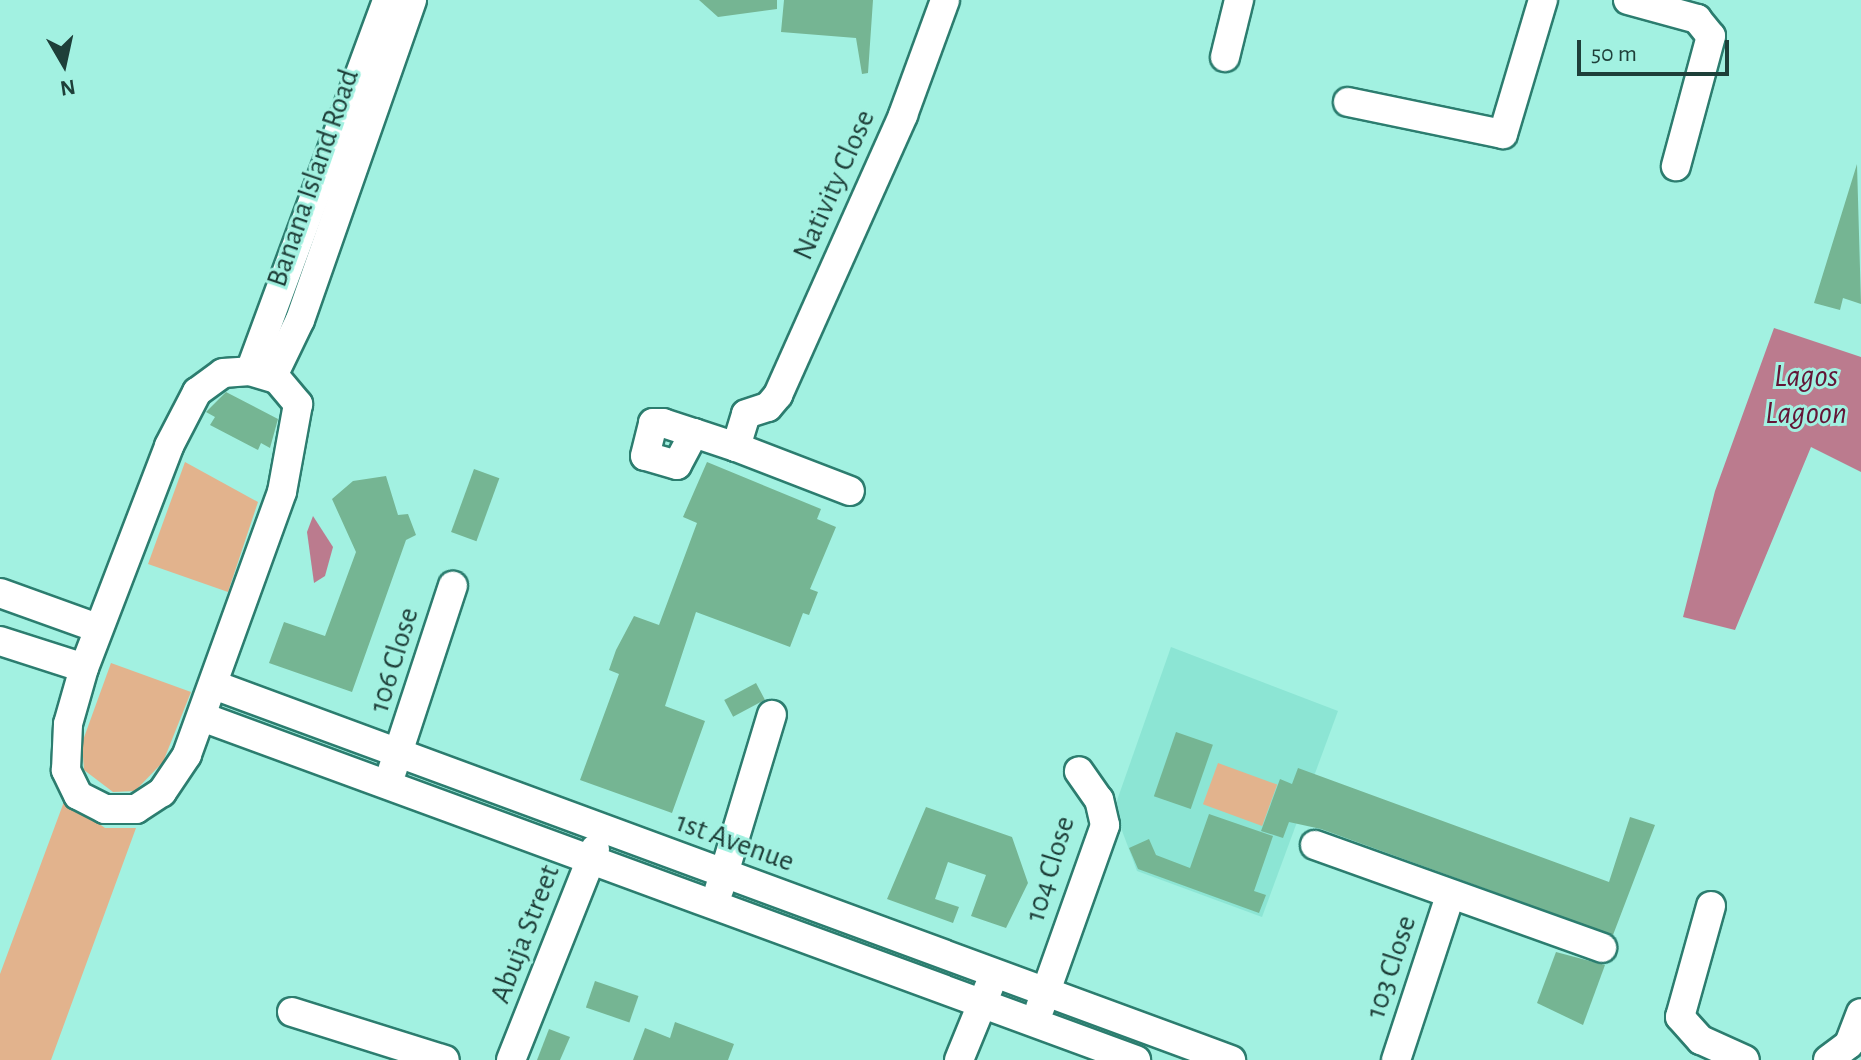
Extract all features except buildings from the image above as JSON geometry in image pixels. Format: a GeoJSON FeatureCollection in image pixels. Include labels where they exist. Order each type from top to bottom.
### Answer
{"type":"FeatureCollection","features":[{"type":"Feature","properties":{"kind":"street","name":"Banana Island Road"},"geometry":{"type":"LineString","coordinates":[[261,374],[387,0]]}},
{"type":"Feature","properties":{"kind":"street","name":"Banana Island Road"},"geometry":{"type":"LineString","coordinates":[[261,374],[300,320],[412,0]]}},
{"type":"Feature","properties":{"kind":"street","name":"Nativity Close"},"geometry":{"type":"LineString","coordinates":[[736,447],[746,414],[768,407],[778,395],[903,115],[945,0]]}},
{"type":"Feature","properties":{"kind":"street"},"geometry":{"type":"LineString","coordinates":[[1225,57],[1239,0]]}},
{"type":"Feature","properties":{"kind":"street"},"geometry":{"type":"LineString","coordinates":[[1348,102],[1503,134],[1543,0]]}},
{"type":"Feature","properties":{"kind":"street"},"geometry":{"type":"LineString","coordinates":[[1628,0],[1697,19],[1711,36],[1676,166]]}},
{"type":"Feature","properties":{"kind":"street"},"geometry":{"type":"LineString","coordinates":[[223,373],[261,374],[298,404],[300,421],[217,686],[205,718],[162,792],[136,809],[105,809],[78,795],[66,770],[68,724],[97,628],[197,392],[223,373]]}},
{"type":"Feature","properties":{"kind":"street"},"geometry":{"type":"LineString","coordinates":[[694,433],[850,491]]}},
{"type":"Feature","properties":{"kind":"street","name":"106 Close"},"geometry":{"type":"LineString","coordinates":[[386,786],[400,755],[453,586]]}},
{"type":"Feature","properties":{"kind":"street"},"geometry":{"type":"LineString","coordinates":[[0,593],[97,628]]}},
{"type":"Feature","properties":{"kind":"street"},"geometry":{"type":"LineString","coordinates":[[0,641],[84,668]]}},
{"type":"Feature","properties":{"kind":"street","name":"1st Avenue"},"geometry":{"type":"LineString","coordinates":[[217,686],[602,831],[1231,1060]]}},
{"type":"Feature","properties":{"kind":"street"},"geometry":{"type":"LineString","coordinates":[[714,906],[772,715]]}},
{"type":"Feature","properties":{"kind":"street"},"geometry":{"type":"LineString","coordinates":[[205,718],[589,864],[714,906],[1136,1060]]}},
{"type":"Feature","properties":{"kind":"street","name":"104 Close"},"geometry":{"type":"LineString","coordinates":[[1035,1022],[1105,825],[1079,771]]}},
{"type":"Feature","properties":{"kind":"street","name":"Abuja Street"},"geometry":{"type":"LineString","coordinates":[[511,1060],[602,831]]}},
{"type":"Feature","properties":{"kind":"street"},"geometry":{"type":"LineString","coordinates":[[1315,845],[1450,896],[1602,948]]}},
{"type":"Feature","properties":{"kind":"street","name":"103 Close"},"geometry":{"type":"LineString","coordinates":[[1396,1060],[1450,896]]}},
{"type":"Feature","properties":{"kind":"street"},"geometry":{"type":"LineString","coordinates":[[1711,906],[1680,1017],[1701,1040],[1745,1060]]}},
{"type":"Feature","properties":{"kind":"street"},"geometry":{"type":"LineString","coordinates":[[959,1060],[994,974]]}},
{"type":"Feature","properties":{"kind":"street"},"geometry":{"type":"LineString","coordinates":[[292,1012],[445,1060]]}},
{"type":"Feature","properties":{"kind":"street"},"geometry":{"type":"LineString","coordinates":[[1828,1060],[1849,1044],[1861,1013]]}},
{"type":"Feature","properties":{"kind":"shaded area"},"geometry":{"type":"Polygon","coordinates":[[[185,462],[258,502],[228,592],[148,564],[185,462]]]}},
{"type":"Feature","properties":{"kind":"shaded area"},"geometry":{"type":"Polygon","coordinates":[[[1171,647],[1338,711],[1262,917],[1137,871],[1114,809],[1171,647]]]}},
{"type":"Feature","properties":{"kind":"shaded area"},"geometry":{"type":"Polygon","coordinates":[[[111,663],[191,692],[163,762],[135,791],[113,792],[84,770],[82,743],[111,663]]]}},
{"type":"Feature","properties":{"kind":"shaded area"},"geometry":{"type":"Polygon","coordinates":[[[1218,763],[1277,785],[1262,826],[1203,804],[1218,763]]]}},
{"type":"Feature","properties":{"kind":"shaded area"},"geometry":{"type":"Polygon","coordinates":[[[65,799],[105,828],[136,828],[51,1060],[0,1060],[0,974],[65,799]]]}},
{"type":"Feature","properties":{"kind":"water","name":"Lagos Lagoon"},"geometry":{"type":"Polygon","coordinates":[[[1774,328],[1861,357],[1861,472],[1811,447],[1735,630],[1683,617],[1715,491],[1774,328]]]}},
{"type":"Feature","properties":{"kind":"water"},"geometry":{"type":"Polygon","coordinates":[[[313,516],[333,547],[325,576],[314,583],[307,532],[313,516]]]}}]}
